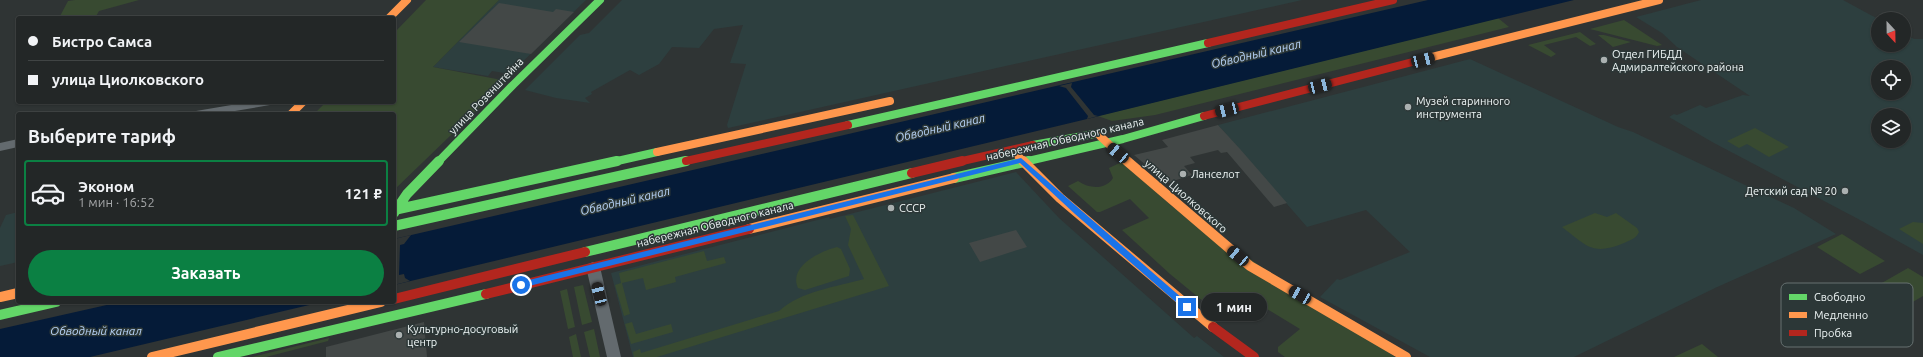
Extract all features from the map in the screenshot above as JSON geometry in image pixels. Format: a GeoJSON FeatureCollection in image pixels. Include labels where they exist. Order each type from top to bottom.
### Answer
{"type":"FeatureCollection","features":[{"type":"Feature","properties":{"kind":"street"},"geometry":{"type":"LineString","coordinates":[[391,16],[407,0]]}},
{"type":"Feature","properties":{"kind":"street","name":"улица Розенштейна"},"geometry":{"type":"LineString","coordinates":[[396,210],[407,194],[440,160],[600,0]]}},
{"type":"Feature","properties":{"kind":"street"},"geometry":{"type":"LineString","coordinates":[[396,226],[999,91],[1393,0]]}},
{"type":"Feature","properties":{"kind":"street","name":"набережная Обводного канала"},"geometry":{"type":"LineString","coordinates":[[1132,127],[1217,112],[1659,0]]}},
{"type":"Feature","properties":{"kind":"street"},"geometry":{"type":"LineString","coordinates":[[396,211],[900,99]]}},
{"type":"Feature","properties":{"kind":"street"},"geometry":{"type":"LineString","coordinates":[[208,112],[258,104]]}},
{"type":"Feature","properties":{"kind":"street"},"geometry":{"type":"LineString","coordinates":[[293,112],[301,104]]}},
{"type":"Feature","properties":{"kind":"street","name":"набережная Обводного канала"},"geometry":{"type":"LineString","coordinates":[[218,357],[593,267],[1021,160],[1106,143],[1186,124],[1217,112]]}},
{"type":"Feature","properties":{"kind":"street","name":"набережная Обводного канала"},"geometry":{"type":"LineString","coordinates":[[396,299],[1012,149],[1110,131]]}},
{"type":"Feature","properties":{"kind":"street","name":"улица Циолковского"},"geometry":{"type":"LineString","coordinates":[[1098,133],[1106,143],[1250,266],[1406,357]]}},
{"type":"Feature","properties":{"kind":"street"},"geometry":{"type":"LineString","coordinates":[[0,147],[16,143]]}},
{"type":"Feature","properties":{"kind":"street"},"geometry":{"type":"LineString","coordinates":[[1012,149],[1021,160],[1083,217],[1198,316],[1254,357]]}},
{"type":"Feature","properties":{"kind":"street"},"geometry":{"type":"LineString","coordinates":[[593,267],[614,357]]}},
{"type":"Feature","properties":{"kind":"street"},"geometry":{"type":"LineString","coordinates":[[0,297],[16,293]]}},
{"type":"Feature","properties":{"kind":"street"},"geometry":{"type":"LineString","coordinates":[[0,315],[47,304]]}},
{"type":"Feature","properties":{"kind":"street"},"geometry":{"type":"LineString","coordinates":[[152,357],[370,304]]}},
{"type":"Feature","properties":{"kind":"street"},"geometry":{"type":"LineString","coordinates":[[376,319],[378,304]]}},
{"type":"Feature","properties":{"kind":"shaded area"},"geometry":{"type":"Polygon","coordinates":[[[499,0],[586,0],[510,74],[492,71],[488,76],[433,67],[499,0]]]}},
{"type":"Feature","properties":{"kind":"shaded area"},"geometry":{"type":"Polygon","coordinates":[[[622,0],[1302,0],[728,128],[727,125],[746,64],[730,63],[743,25],[714,29],[699,48],[672,47],[659,64],[639,75],[630,70],[591,92],[592,94],[585,98],[590,103],[556,98],[525,90],[580,35],[589,33],[622,0]]]}},
{"type":"Feature","properties":{"kind":"shaded area"},"geometry":{"type":"Polygon","coordinates":[[[1701,0],[1843,0],[1871,15],[1871,52],[1911,52],[1911,38],[1923,39],[1923,255],[1714,143],[1669,117],[1700,105],[1706,108],[1743,95],[1750,96],[1677,47],[1662,33],[1636,17],[1701,0]]]}},
{"type":"Feature","properties":{"kind":"shaded area"},"geometry":{"type":"Polygon","coordinates":[[[1470,59],[1618,127],[1633,132],[1794,208],[1836,234],[1715,288],[1574,357],[1430,357],[1320,297],[1337,279],[1340,280],[1410,252],[1366,210],[1307,227],[1218,125],[1470,59]]]}},
{"type":"Feature","properties":{"kind":"shaded area"},"geometry":{"type":"Polygon","coordinates":[[[1016,172],[1059,218],[1194,338],[1197,336],[1224,357],[633,357],[611,273],[829,217],[830,219],[1016,172]]]}},
{"type":"Feature","properties":{"kind":"shaded area"},"geometry":{"type":"Polygon","coordinates":[[[16,212],[16,262],[0,266],[0,228],[6,215],[16,212]]]}},
{"type":"Feature","properties":{"kind":"green space"},"geometry":{"type":"Polygon","coordinates":[[[139,0],[99,11],[96,16],[60,16],[68,1],[139,0]]]}},
{"type":"Feature","properties":{"kind":"green space"},"geometry":{"type":"Polygon","coordinates":[[[426,0],[499,0],[433,67],[507,81],[396,188],[396,112],[316,112],[324,104],[396,104],[396,31],[426,0]]]}},
{"type":"Feature","properties":{"kind":"green space"},"geometry":{"type":"Polygon","coordinates":[[[1498,18],[1509,27],[1155,115],[1112,121],[1098,116],[1498,18]]]}},
{"type":"Feature","properties":{"kind":"green space"},"geometry":{"type":"Polygon","coordinates":[[[1624,20],[1662,45],[1657,46],[1590,29],[1624,20]]]}},
{"type":"Feature","properties":{"kind":"green space"},"geometry":{"type":"Polygon","coordinates":[[[1580,32],[1596,44],[1590,46],[1576,37],[1544,45],[1556,54],[1551,57],[1528,45],[1580,32]]]}},
{"type":"Feature","properties":{"kind":"green space"},"geometry":{"type":"Polygon","coordinates":[[[1598,35],[1604,35],[1631,42],[1613,47],[1598,35]]]}},
{"type":"Feature","properties":{"kind":"green space"},"geometry":{"type":"Polygon","coordinates":[[[1755,128],[1789,147],[1769,157],[1747,144],[1739,148],[1727,141],[1755,128]]]}},
{"type":"Feature","properties":{"kind":"green space"},"geometry":{"type":"Polygon","coordinates":[[[1122,162],[1173,207],[1395,357],[1285,357],[1278,352],[1278,347],[1300,329],[1262,306],[1244,321],[1238,322],[1226,320],[1170,274],[1122,230],[1149,218],[1130,199],[1097,212],[1068,186],[1078,181],[1092,187],[1106,185],[1113,178],[1109,168],[1122,162]]]}},
{"type":"Feature","properties":{"kind":"green space"},"geometry":{"type":"Polygon","coordinates":[[[1595,213],[1607,217],[1616,213],[1637,228],[1639,232],[1635,238],[1624,243],[1604,249],[1597,249],[1584,244],[1562,227],[1595,213]]]}},
{"type":"Feature","properties":{"kind":"green space"},"geometry":{"type":"Polygon","coordinates":[[[853,215],[889,286],[657,357],[634,357],[633,352],[640,349],[641,353],[779,311],[788,304],[808,294],[864,279],[848,245],[851,229],[845,216],[853,215]]]}},
{"type":"Feature","properties":{"kind":"green space"},"geometry":{"type":"Polygon","coordinates":[[[1913,222],[1923,223],[1923,244],[1899,229],[1913,222]]]}},
{"type":"Feature","properties":{"kind":"green space"},"geometry":{"type":"Polygon","coordinates":[[[1842,234],[1885,261],[1860,274],[1817,247],[1842,234]]]}},
{"type":"Feature","properties":{"kind":"green space"},"geometry":{"type":"Polygon","coordinates":[[[837,247],[841,249],[850,269],[849,276],[805,290],[798,288],[796,280],[802,266],[815,256],[837,247]]]}},
{"type":"Feature","properties":{"kind":"green space"},"geometry":{"type":"Polygon","coordinates":[[[704,251],[707,261],[724,257],[726,263],[675,277],[676,282],[646,290],[643,278],[622,283],[630,314],[624,316],[615,285],[621,283],[619,273],[704,251]]]}},
{"type":"Feature","properties":{"kind":"green space"},"geometry":{"type":"Polygon","coordinates":[[[1908,268],[1923,277],[1923,296],[1913,302],[1913,283],[1882,283],[1908,268]]]}},
{"type":"Feature","properties":{"kind":"green space"},"geometry":{"type":"Polygon","coordinates":[[[583,285],[592,322],[582,325],[574,287],[583,285]]]}},
{"type":"Feature","properties":{"kind":"green space"},"geometry":{"type":"Polygon","coordinates":[[[567,289],[575,327],[568,329],[560,291],[567,289]]]}},
{"type":"Feature","properties":{"kind":"green space"},"geometry":{"type":"Polygon","coordinates":[[[632,322],[636,334],[671,324],[673,332],[631,344],[625,324],[632,322]]]}},
{"type":"Feature","properties":{"kind":"green space"},"geometry":{"type":"Polygon","coordinates":[[[594,329],[600,357],[590,357],[584,332],[594,329]]]}},
{"type":"Feature","properties":{"kind":"green space"},"geometry":{"type":"Polygon","coordinates":[[[576,334],[581,357],[573,357],[569,337],[576,334]]]}},
{"type":"Feature","properties":{"kind":"green space"},"geometry":{"type":"Polygon","coordinates":[[[329,338],[328,341],[266,357],[252,357],[329,338]]]}},
{"type":"Feature","properties":{"kind":"green space"},"geometry":{"type":"Polygon","coordinates":[[[1702,344],[1718,357],[1674,357],[1702,344]]]}},
{"type":"Feature","properties":{"kind":"water","name":"Обводный канал"},"geometry":{"type":"Polygon","coordinates":[[[1428,0],[1574,0],[1087,119],[396,285],[396,239],[1428,0]]]}},
{"type":"Feature","properties":{"kind":"water","name":"Обводный канал"},"geometry":{"type":"Polygon","coordinates":[[[111,304],[314,304],[90,357],[0,357],[0,329],[111,304]]]}},
{"type":"Feature","properties":{"kind":"pier"},"geometry":{"type":"Polygon","coordinates":[[[1072,83],[1071,87],[1094,115],[1098,116],[1087,119],[1088,116],[1066,88],[1059,86],[1072,83]]]}},
{"type":"Feature","properties":{"kind":"pier"},"geometry":{"type":"Polygon","coordinates":[[[411,235],[404,244],[400,245],[399,275],[404,274],[405,278],[410,281],[396,284],[396,239],[411,235]]]}},
{"type":"Feature","properties":{"kind":"building"},"geometry":{"type":"Polygon","coordinates":[[[499,3],[553,12],[556,9],[574,12],[531,54],[459,42],[499,3]]]}},
{"type":"Feature","properties":{"kind":"building"},"geometry":{"type":"Polygon","coordinates":[[[1218,125],[1287,203],[1274,207],[1227,152],[1221,153],[1218,150],[1190,157],[1195,163],[1184,166],[1192,175],[1167,183],[1134,155],[1168,147],[1162,140],[1218,125]]]}},
{"type":"Feature","properties":{"kind":"building"},"geometry":{"type":"Polygon","coordinates":[[[1016,230],[1027,247],[980,262],[969,243],[1016,230]]]}},
{"type":"Feature","properties":{"kind":"building","name":"Культурно-досуговый центр"},"geometry":{"type":"Polygon","coordinates":[[[424,322],[427,357],[326,357],[326,347],[424,322]]]}},
{"type":"Feature","properties":{"kind":"traffic: fast"},"geometry":{"type":"LineString","coordinates":[[396,210],[407,194],[513,85],[600,0]]}},
{"type":"Feature","properties":{"kind":"traffic: fast"},"geometry":{"type":"LineString","coordinates":[[848,125],[1208,43]]}},
{"type":"Feature","properties":{"kind":"traffic: fast"},"geometry":{"type":"LineString","coordinates":[[954,178],[1123,139],[1204,116]]}},
{"type":"Feature","properties":{"kind":"traffic: fast"},"geometry":{"type":"LineString","coordinates":[[1033,145],[1094,134]]}},
{"type":"Feature","properties":{"kind":"traffic: fast"},"geometry":{"type":"LineString","coordinates":[[396,210],[657,152]]}},
{"type":"Feature","properties":{"kind":"traffic: fast"},"geometry":{"type":"LineString","coordinates":[[396,226],[686,161]]}},
{"type":"Feature","properties":{"kind":"traffic: fast"},"geometry":{"type":"LineString","coordinates":[[585,252],[912,173]]}},
{"type":"Feature","properties":{"kind":"traffic: fast"},"geometry":{"type":"LineString","coordinates":[[218,357],[486,294]]}},
{"type":"Feature","properties":{"kind":"traffic: fast"},"geometry":{"type":"LineString","coordinates":[[0,315],[47,304]]}},
{"type":"Feature","properties":{"kind":"traffic: slow"},"geometry":{"type":"LineString","coordinates":[[391,16],[407,0]]}},
{"type":"Feature","properties":{"kind":"traffic: slow"},"geometry":{"type":"LineString","coordinates":[[1428,58],[1659,0]]}},
{"type":"Feature","properties":{"kind":"traffic: slow"},"geometry":{"type":"LineString","coordinates":[[657,152],[890,101]]}},
{"type":"Feature","properties":{"kind":"traffic: slow"},"geometry":{"type":"LineString","coordinates":[[293,112],[301,104]]}},
{"type":"Feature","properties":{"kind":"traffic: slow"},"geometry":{"type":"LineString","coordinates":[[1100,136],[1106,143],[1250,266],[1406,357]]}},
{"type":"Feature","properties":{"kind":"traffic: slow"},"geometry":{"type":"LineString","coordinates":[[1015,153],[1060,198],[1213,327]]}},
{"type":"Feature","properties":{"kind":"traffic: slow"},"geometry":{"type":"LineString","coordinates":[[749,229],[954,178]]}},
{"type":"Feature","properties":{"kind":"traffic: slow"},"geometry":{"type":"LineString","coordinates":[[0,297],[16,293]]}},
{"type":"Feature","properties":{"kind":"traffic: slow"},"geometry":{"type":"LineString","coordinates":[[152,357],[373,304]]}},
{"type":"Feature","properties":{"kind":"traffic: jam"},"geometry":{"type":"LineString","coordinates":[[1208,43],[1393,0]]}},
{"type":"Feature","properties":{"kind":"traffic: jam"},"geometry":{"type":"LineString","coordinates":[[1204,116],[1428,58]]}},
{"type":"Feature","properties":{"kind":"traffic: jam"},"geometry":{"type":"LineString","coordinates":[[686,161],[848,125]]}},
{"type":"Feature","properties":{"kind":"traffic: jam"},"geometry":{"type":"LineString","coordinates":[[912,173],[993,153],[1033,145]]}},
{"type":"Feature","properties":{"kind":"traffic: jam"},"geometry":{"type":"LineString","coordinates":[[486,294],[749,229]]}},
{"type":"Feature","properties":{"kind":"traffic: jam"},"geometry":{"type":"LineString","coordinates":[[396,299],[585,252]]}},
{"type":"Feature","properties":{"kind":"traffic: jam"},"geometry":{"type":"LineString","coordinates":[[1213,327],[1254,357]]}},
{"type":"Feature","properties":{"kind":"place","name":"Отдел ГИБДД Адмиралтейского района"},"geometry":{"type":"Point","coordinates":[1604,60]}},
{"type":"Feature","properties":{"kind":"place","name":"Музей старинного инструмента"},"geometry":{"type":"Point","coordinates":[1408,107]}},
{"type":"Feature","properties":{"kind":"place","name":"Ланселот"},"geometry":{"type":"Point","coordinates":[1183,174]}},
{"type":"Feature","properties":{"kind":"place","name":"Детский сад № 20"},"geometry":{"type":"Point","coordinates":[1845,191]}},
{"type":"Feature","properties":{"kind":"place","name":"СССР"},"geometry":{"type":"Point","coordinates":[891,208]}},
{"type":"Feature","properties":{"kind":"place","name":"Культурно-досуговый центр"},"geometry":{"type":"Point","coordinates":[399,335]}},
{"type":"Feature","properties":{"kind":"route"},"geometry":{"type":"LineString","coordinates":[[521,285],[846,205],[1021,160],[1187,307]]}}]}
